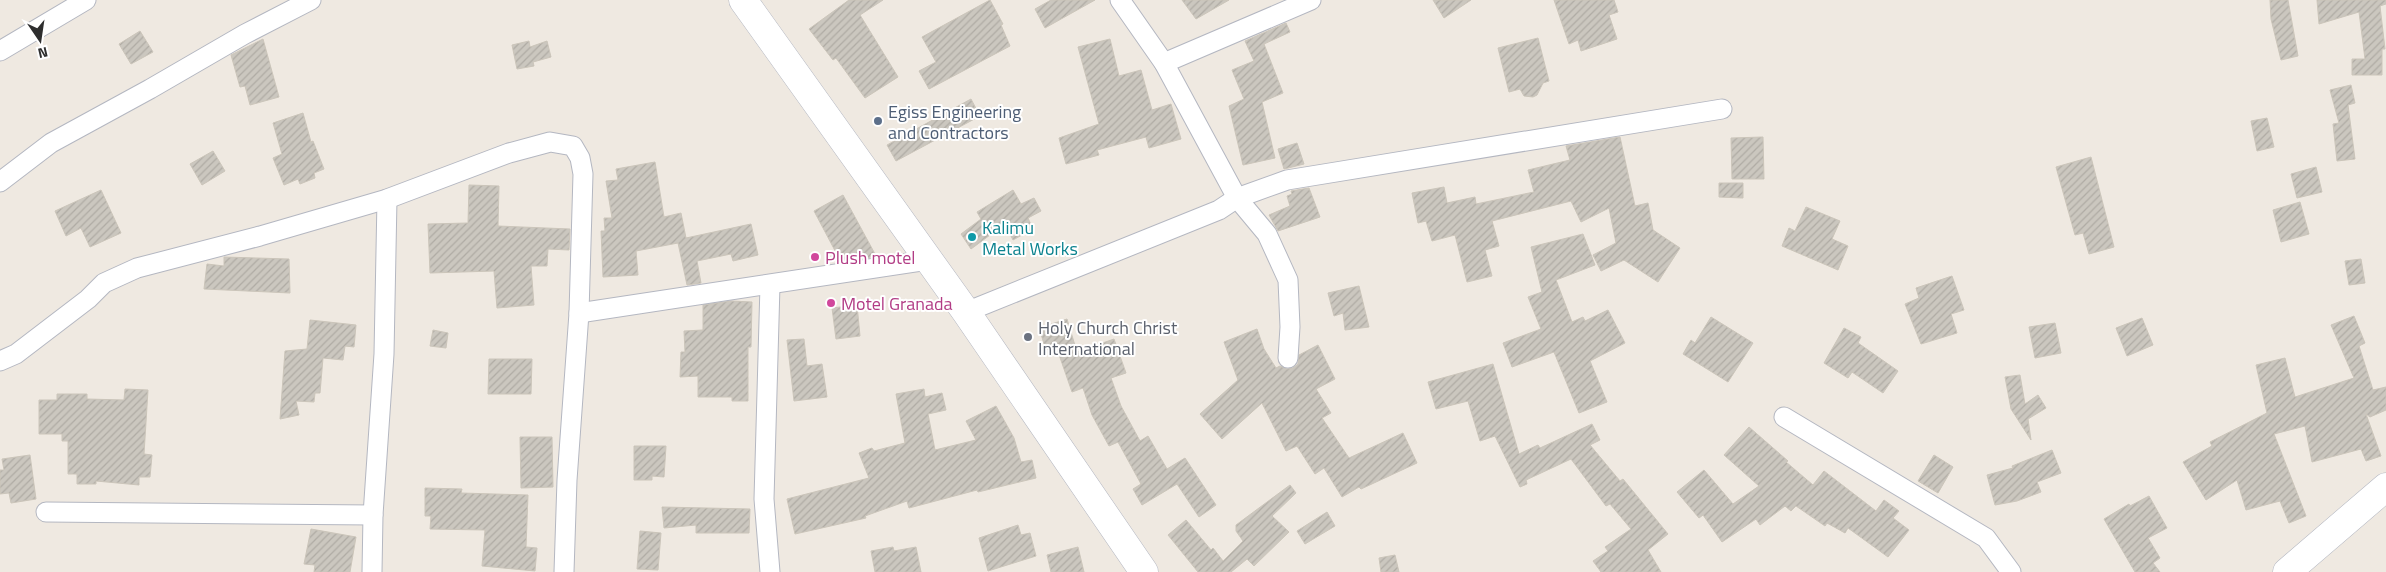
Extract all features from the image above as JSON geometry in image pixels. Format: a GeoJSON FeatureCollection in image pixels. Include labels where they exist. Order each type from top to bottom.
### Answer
{"type":"FeatureCollection","features":[{"type":"Feature","properties":{"kind":"street"},"geometry":{"type":"LineString","coordinates":[[0,51],[86,0]]}},
{"type":"Feature","properties":{"kind":"street"},"geometry":{"type":"LineString","coordinates":[[0,182],[51,143],[245,34],[311,0]]}},
{"type":"Feature","properties":{"kind":"street"},"geometry":{"type":"LineString","coordinates":[[743,0],[966,312],[1144,572]]}},
{"type":"Feature","properties":{"kind":"street"},"geometry":{"type":"LineString","coordinates":[[1120,0],[1164,63],[1237,198],[1267,234],[1288,280],[1290,327],[1288,358]]}},
{"type":"Feature","properties":{"kind":"street"},"geometry":{"type":"LineString","coordinates":[[1164,63],[1311,0]]}},
{"type":"Feature","properties":{"kind":"street"},"geometry":{"type":"LineString","coordinates":[[966,312],[1219,210],[1237,198],[1287,180],[1722,109]]}},
{"type":"Feature","properties":{"kind":"street"},"geometry":{"type":"LineString","coordinates":[[5,356],[88,299],[104,283],[137,268],[260,236],[387,199],[509,153],[550,142],[573,146],[580,158],[583,174],[579,313],[567,480],[564,572]]}},
{"type":"Feature","properties":{"kind":"street"},"geometry":{"type":"LineString","coordinates":[[372,572],[373,515],[384,354],[387,199]]}},
{"type":"Feature","properties":{"kind":"street"},"geometry":{"type":"LineString","coordinates":[[579,313],[928,260]]}},
{"type":"Feature","properties":{"kind":"street"},"geometry":{"type":"LineString","coordinates":[[770,285],[764,500],[770,572]]}},
{"type":"Feature","properties":{"kind":"street"},"geometry":{"type":"LineString","coordinates":[[1784,417],[1986,538],[2011,572]]}},
{"type":"Feature","properties":{"kind":"street"},"geometry":{"type":"LineString","coordinates":[[2287,572],[2386,487]]}},
{"type":"Feature","properties":{"kind":"street"},"geometry":{"type":"LineString","coordinates":[[46,512],[373,515]]}},
{"type":"Feature","properties":{"kind":"building"},"geometry":{"type":"Polygon","coordinates":[[[849,0],[883,0],[860,15],[898,77],[865,98],[836,58],[833,60],[809,29],[849,0]]]}},
{"type":"Feature","properties":{"kind":"building"},"geometry":{"type":"Polygon","coordinates":[[[990,0],[1003,24],[1001,25],[1010,46],[929,89],[919,71],[936,62],[922,37],[990,0]]]}},
{"type":"Feature","properties":{"kind":"building"},"geometry":{"type":"Polygon","coordinates":[[[1051,0],[1095,0],[1045,28],[1035,9],[1051,0]]]}},
{"type":"Feature","properties":{"kind":"building"},"geometry":{"type":"Polygon","coordinates":[[[1182,0],[1229,0],[1196,19],[1182,0]]]}},
{"type":"Feature","properties":{"kind":"building"},"geometry":{"type":"Polygon","coordinates":[[[1433,0],[1471,0],[1444,18],[1433,0]]]}},
{"type":"Feature","properties":{"kind":"building"},"geometry":{"type":"Polygon","coordinates":[[[1554,0],[1614,0],[1618,12],[1609,15],[1617,39],[1581,51],[1578,40],[1569,44],[1554,0]]]}},
{"type":"Feature","properties":{"kind":"building"},"geometry":{"type":"Polygon","coordinates":[[[2270,0],[2288,0],[2298,56],[2281,60],[2271,19],[2270,0]]]}},
{"type":"Feature","properties":{"kind":"building"},"geometry":{"type":"Polygon","coordinates":[[[2317,0],[2386,0],[2386,4],[2380,6],[2385,49],[2382,49],[2382,75],[2352,75],[2352,59],[2365,59],[2359,12],[2319,24],[2317,0]]]}},
{"type":"Feature","properties":{"kind":"building"},"geometry":{"type":"Polygon","coordinates":[[[1286,23],[1290,32],[1264,44],[1283,93],[1262,102],[1275,158],[1243,165],[1229,106],[1244,99],[1232,70],[1254,61],[1245,41],[1286,23]]]}},
{"type":"Feature","properties":{"kind":"building"},"geometry":{"type":"Polygon","coordinates":[[[140,31],[153,52],[131,64],[119,44],[140,31]]]}},
{"type":"Feature","properties":{"kind":"building"},"geometry":{"type":"Polygon","coordinates":[[[1538,38],[1549,81],[1543,83],[1537,95],[1533,97],[1524,96],[1520,89],[1509,92],[1498,48],[1538,38]]]}},
{"type":"Feature","properties":{"kind":"building"},"geometry":{"type":"Polygon","coordinates":[[[263,39],[279,97],[250,105],[245,86],[240,87],[231,55],[263,39]]]}},
{"type":"Feature","properties":{"kind":"building"},"geometry":{"type":"Polygon","coordinates":[[[1110,39],[1119,76],[1141,70],[1152,110],[1171,104],[1181,139],[1149,148],[1146,137],[1097,150],[1099,155],[1066,164],[1059,138],[1099,124],[1078,47],[1110,39]]]}},
{"type":"Feature","properties":{"kind":"building"},"geometry":{"type":"Polygon","coordinates":[[[529,41],[530,47],[547,41],[551,57],[533,62],[534,66],[517,69],[512,45],[529,41]]]}},
{"type":"Feature","properties":{"kind":"building"},"geometry":{"type":"Polygon","coordinates":[[[2351,85],[2355,103],[2348,105],[2355,159],[2337,161],[2333,124],[2339,123],[2330,90],[2351,85]]]}},
{"type":"Feature","properties":{"kind":"building"},"geometry":{"type":"Polygon","coordinates":[[[971,99],[980,116],[896,161],[887,145],[971,99]]]}},
{"type":"Feature","properties":{"kind":"building"},"geometry":{"type":"Polygon","coordinates":[[[303,113],[311,142],[313,141],[324,169],[314,173],[315,178],[300,184],[298,179],[284,185],[273,158],[282,154],[273,123],[303,113]]]}},
{"type":"Feature","properties":{"kind":"building"},"geometry":{"type":"Polygon","coordinates":[[[2267,118],[2274,147],[2257,151],[2251,121],[2267,118]]]}},
{"type":"Feature","properties":{"kind":"building"},"geometry":{"type":"Polygon","coordinates":[[[1620,137],[1635,206],[1648,203],[1653,230],[1680,248],[1658,282],[1624,260],[1601,271],[1593,255],[1616,243],[1609,208],[1581,222],[1571,201],[1492,221],[1499,246],[1485,250],[1492,276],[1467,282],[1455,235],[1432,241],[1426,221],[1418,223],[1412,193],[1444,187],[1447,203],[1475,197],[1476,204],[1534,192],[1528,170],[1570,160],[1566,146],[1620,137]]]}},
{"type":"Feature","properties":{"kind":"building"},"geometry":{"type":"Polygon","coordinates":[[[1763,137],[1764,179],[1732,179],[1731,138],[1763,137]]]}},
{"type":"Feature","properties":{"kind":"building"},"geometry":{"type":"Polygon","coordinates":[[[1297,143],[1304,164],[1284,169],[1278,149],[1297,143]]]}},
{"type":"Feature","properties":{"kind":"building"},"geometry":{"type":"Polygon","coordinates":[[[213,151],[225,171],[202,185],[190,164],[213,151]]]}},
{"type":"Feature","properties":{"kind":"building"},"geometry":{"type":"Polygon","coordinates":[[[2091,157],[2114,247],[2089,254],[2083,233],[2075,235],[2056,167],[2091,157]]]}},
{"type":"Feature","properties":{"kind":"building"},"geometry":{"type":"Polygon","coordinates":[[[655,162],[664,217],[681,213],[686,238],[751,224],[758,255],[733,261],[731,254],[697,261],[701,283],[687,285],[678,243],[636,251],[638,275],[603,277],[601,231],[605,231],[604,218],[612,218],[606,181],[618,180],[616,169],[655,162]]]}},
{"type":"Feature","properties":{"kind":"building"},"geometry":{"type":"Polygon","coordinates":[[[2316,167],[2322,192],[2297,198],[2291,174],[2316,167]]]}},
{"type":"Feature","properties":{"kind":"building"},"geometry":{"type":"Polygon","coordinates":[[[1719,183],[1743,183],[1743,198],[1719,197],[1719,183]]]}},
{"type":"Feature","properties":{"kind":"building"},"geometry":{"type":"Polygon","coordinates":[[[469,185],[499,186],[498,226],[570,229],[569,250],[548,249],[547,266],[531,266],[534,305],[497,308],[494,271],[430,273],[428,224],[468,223],[469,185]]]}},
{"type":"Feature","properties":{"kind":"building"},"geometry":{"type":"Polygon","coordinates":[[[1309,188],[1320,217],[1278,231],[1269,215],[1290,206],[1287,196],[1292,194],[1291,191],[1309,188]]]}},
{"type":"Feature","properties":{"kind":"building"},"geometry":{"type":"Polygon","coordinates":[[[101,190],[121,233],[90,247],[81,228],[66,236],[55,211],[101,190]]]}},
{"type":"Feature","properties":{"kind":"building"},"geometry":{"type":"Polygon","coordinates":[[[1013,190],[1021,204],[1034,198],[1041,211],[1028,218],[1033,229],[1013,240],[1005,224],[971,249],[961,234],[981,219],[977,212],[1013,190]]]}},
{"type":"Feature","properties":{"kind":"building"},"geometry":{"type":"Polygon","coordinates":[[[843,195],[875,254],[869,258],[841,262],[814,211],[843,195]]]}},
{"type":"Feature","properties":{"kind":"building"},"geometry":{"type":"Polygon","coordinates":[[[2300,202],[2309,234],[2281,242],[2273,210],[2300,202]]]}},
{"type":"Feature","properties":{"kind":"building"},"geometry":{"type":"Polygon","coordinates":[[[1806,207],[1840,221],[1832,239],[1848,246],[1838,270],[1782,246],[1789,228],[1795,231],[1806,207]]]}},
{"type":"Feature","properties":{"kind":"building"},"geometry":{"type":"Polygon","coordinates":[[[1583,234],[1595,265],[1556,280],[1572,322],[1583,317],[1585,321],[1608,310],[1625,343],[1590,361],[1607,402],[1579,413],[1554,352],[1512,367],[1503,343],[1541,329],[1528,297],[1542,292],[1531,247],[1583,234]]]}},
{"type":"Feature","properties":{"kind":"building"},"geometry":{"type":"Polygon","coordinates":[[[224,257],[289,259],[290,293],[204,289],[207,264],[224,266],[224,257]]]}},
{"type":"Feature","properties":{"kind":"building"},"geometry":{"type":"Polygon","coordinates":[[[2361,259],[2365,283],[2349,285],[2345,261],[2361,259]]]}},
{"type":"Feature","properties":{"kind":"building"},"geometry":{"type":"Polygon","coordinates":[[[1952,276],[1964,310],[1951,314],[1957,333],[1921,344],[1905,304],[1919,298],[1916,288],[1952,276]]]}},
{"type":"Feature","properties":{"kind":"building"},"geometry":{"type":"Polygon","coordinates":[[[1359,286],[1369,327],[1345,330],[1343,313],[1334,316],[1328,293],[1359,286]]]}},
{"type":"Feature","properties":{"kind":"building"},"geometry":{"type":"Polygon","coordinates":[[[731,301],[752,302],[751,347],[748,347],[748,401],[732,401],[732,397],[698,397],[698,376],[680,377],[681,352],[685,352],[684,331],[703,330],[703,305],[731,301]]]}},
{"type":"Feature","properties":{"kind":"building"},"geometry":{"type":"Polygon","coordinates":[[[857,305],[860,336],[836,339],[832,308],[857,305]]]}},
{"type":"Feature","properties":{"kind":"building"},"geometry":{"type":"Polygon","coordinates":[[[2354,316],[2365,343],[2359,346],[2373,390],[2386,387],[2386,410],[2370,417],[2366,414],[2381,456],[2366,461],[2361,449],[2312,462],[2305,426],[2274,434],[2306,516],[2289,523],[2280,501],[2246,510],[2237,480],[2206,500],[2183,462],[2212,446],[2210,442],[2267,413],[2256,365],[2285,358],[2295,397],[2354,378],[2331,325],[2354,316]]]}},
{"type":"Feature","properties":{"kind":"building"},"geometry":{"type":"Polygon","coordinates":[[[1711,317],[1753,343],[1728,382],[1683,354],[1691,340],[1695,343],[1711,317]]]}},
{"type":"Feature","properties":{"kind":"building"},"geometry":{"type":"Polygon","coordinates":[[[2142,318],[2153,345],[2127,356],[2116,328],[2142,318]]]}},
{"type":"Feature","properties":{"kind":"building"},"geometry":{"type":"Polygon","coordinates":[[[1067,319],[1077,352],[1114,339],[1126,373],[1111,378],[1121,406],[1140,441],[1148,436],[1167,469],[1185,458],[1216,505],[1199,517],[1177,484],[1142,505],[1133,489],[1141,484],[1118,442],[1109,446],[1092,415],[1083,388],[1072,392],[1056,346],[1046,350],[1039,328],[1067,319]]]}},
{"type":"Feature","properties":{"kind":"building"},"geometry":{"type":"Polygon","coordinates":[[[310,320],[356,325],[354,347],[345,346],[343,360],[323,358],[320,393],[315,393],[314,402],[296,401],[299,415],[280,419],[285,351],[307,349],[310,320]]]}},
{"type":"Feature","properties":{"kind":"building"},"geometry":{"type":"Polygon","coordinates":[[[2055,323],[2061,353],[2035,358],[2029,327],[2055,323]]]}},
{"type":"Feature","properties":{"kind":"building"},"geometry":{"type":"Polygon","coordinates":[[[1844,328],[1861,337],[1858,343],[1898,371],[1883,393],[1852,372],[1848,378],[1824,363],[1844,328]]]}},
{"type":"Feature","properties":{"kind":"building"},"geometry":{"type":"Polygon","coordinates":[[[1257,329],[1264,349],[1276,368],[1280,366],[1287,369],[1293,368],[1298,364],[1299,355],[1318,345],[1335,379],[1316,389],[1331,413],[1322,418],[1349,458],[1403,433],[1417,463],[1361,489],[1359,487],[1342,497],[1324,468],[1315,474],[1297,446],[1286,451],[1262,403],[1222,439],[1200,414],[1238,380],[1224,342],[1257,329]]]}},
{"type":"Feature","properties":{"kind":"building"},"geometry":{"type":"Polygon","coordinates":[[[433,330],[448,333],[446,348],[430,346],[433,330]]]}},
{"type":"Feature","properties":{"kind":"building"},"geometry":{"type":"Polygon","coordinates":[[[804,339],[807,366],[822,364],[827,397],[794,401],[787,340],[804,339]]]}},
{"type":"Feature","properties":{"kind":"building"},"geometry":{"type":"Polygon","coordinates":[[[489,359],[532,359],[531,394],[488,394],[489,359]]]}},
{"type":"Feature","properties":{"kind":"building"},"geometry":{"type":"Polygon","coordinates":[[[1493,364],[1519,454],[1538,445],[1540,448],[1592,424],[1600,440],[1590,445],[1620,481],[1623,479],[1668,534],[1648,550],[1661,572],[1601,572],[1593,561],[1608,551],[1605,547],[1631,529],[1610,504],[1606,506],[1571,459],[1526,480],[1527,484],[1520,487],[1495,436],[1480,441],[1468,401],[1436,409],[1428,382],[1493,364]]]}},
{"type":"Feature","properties":{"kind":"building"},"geometry":{"type":"Polygon","coordinates":[[[2020,375],[2025,404],[2038,395],[2046,408],[2028,419],[2031,440],[2011,409],[2005,377],[2020,375]]]}},
{"type":"Feature","properties":{"kind":"building"},"geometry":{"type":"Polygon","coordinates":[[[125,389],[148,390],[144,454],[152,455],[150,477],[139,477],[139,485],[96,481],[96,484],[77,484],[77,474],[68,474],[68,441],[62,441],[62,434],[39,434],[39,400],[57,400],[57,394],[87,394],[87,399],[124,400],[125,389]]]}},
{"type":"Feature","properties":{"kind":"building"},"geometry":{"type":"Polygon","coordinates":[[[924,389],[925,397],[942,393],[946,410],[928,414],[935,450],[976,440],[966,421],[996,406],[1014,438],[1021,462],[1032,460],[1036,478],[978,492],[977,490],[909,508],[907,501],[865,516],[866,518],[795,534],[787,499],[869,478],[859,453],[872,448],[874,451],[905,443],[896,394],[924,389]]]}},
{"type":"Feature","properties":{"kind":"building"},"geometry":{"type":"Polygon","coordinates":[[[1749,427],[1813,485],[1824,471],[1876,511],[1884,500],[1899,511],[1893,518],[1909,530],[1888,557],[1848,528],[1845,533],[1827,523],[1825,526],[1796,506],[1791,511],[1785,506],[1760,525],[1756,519],[1722,542],[1703,515],[1699,518],[1677,492],[1704,470],[1733,504],[1759,486],[1724,455],[1749,427]]]}},
{"type":"Feature","properties":{"kind":"building"},"geometry":{"type":"Polygon","coordinates":[[[520,437],[552,437],[553,487],[521,488],[520,437]]]}},
{"type":"Feature","properties":{"kind":"building"},"geometry":{"type":"Polygon","coordinates":[[[634,446],[666,446],[664,477],[652,476],[652,480],[634,480],[634,446]]]}},
{"type":"Feature","properties":{"kind":"building"},"geometry":{"type":"Polygon","coordinates":[[[2052,450],[2061,473],[2037,482],[2041,492],[2017,501],[1995,505],[1987,475],[2013,468],[2012,466],[2052,450]]]}},
{"type":"Feature","properties":{"kind":"building"},"geometry":{"type":"Polygon","coordinates":[[[30,455],[36,499],[11,503],[9,493],[0,494],[0,470],[4,470],[2,459],[30,455]]]}},
{"type":"Feature","properties":{"kind":"building"},"geometry":{"type":"Polygon","coordinates":[[[1934,455],[1953,467],[1938,493],[1918,481],[1934,455]]]}},
{"type":"Feature","properties":{"kind":"building"},"geometry":{"type":"Polygon","coordinates":[[[1290,485],[1296,493],[1272,516],[1289,532],[1254,566],[1247,559],[1231,572],[1198,572],[1168,535],[1186,520],[1211,550],[1213,548],[1223,561],[1243,541],[1236,531],[1236,525],[1290,485]]]}},
{"type":"Feature","properties":{"kind":"building"},"geometry":{"type":"Polygon","coordinates":[[[425,488],[462,489],[461,493],[528,495],[526,547],[537,548],[535,571],[482,566],[485,530],[430,529],[431,516],[425,516],[425,488]]]}},
{"type":"Feature","properties":{"kind":"building"},"geometry":{"type":"Polygon","coordinates":[[[2149,496],[2167,528],[2148,538],[2160,558],[2153,563],[2160,572],[2135,572],[2104,519],[2129,504],[2130,506],[2149,496]]]}},
{"type":"Feature","properties":{"kind":"building"},"geometry":{"type":"Polygon","coordinates":[[[662,507],[750,509],[749,533],[696,533],[696,525],[664,528],[662,507]]]}},
{"type":"Feature","properties":{"kind":"building"},"geometry":{"type":"Polygon","coordinates":[[[1327,512],[1335,526],[1305,544],[1297,531],[1327,512]]]}},
{"type":"Feature","properties":{"kind":"building"},"geometry":{"type":"Polygon","coordinates":[[[1018,525],[1021,535],[1030,533],[1036,556],[988,571],[979,538],[1018,525]]]}},
{"type":"Feature","properties":{"kind":"building"},"geometry":{"type":"Polygon","coordinates":[[[311,529],[356,537],[350,572],[314,572],[315,565],[304,564],[311,529]]]}},
{"type":"Feature","properties":{"kind":"building"},"geometry":{"type":"Polygon","coordinates":[[[640,531],[661,533],[658,570],[637,569],[640,531]]]}},
{"type":"Feature","properties":{"kind":"building"},"geometry":{"type":"Polygon","coordinates":[[[893,547],[894,551],[916,547],[921,572],[875,572],[871,551],[893,547]]]}},
{"type":"Feature","properties":{"kind":"building"},"geometry":{"type":"Polygon","coordinates":[[[1078,547],[1084,572],[1051,572],[1047,555],[1078,547]]]}},
{"type":"Feature","properties":{"kind":"building"},"geometry":{"type":"Polygon","coordinates":[[[1395,555],[1399,572],[1381,572],[1379,558],[1395,555]]]}},
{"type":"Feature","properties":{"kind":"place","name":"Egiss Engineering and Contractors"},"geometry":{"type":"Point","coordinates":[878,121]}},
{"type":"Feature","properties":{"kind":"place","name":"Kalimu Metal Works"},"geometry":{"type":"Point","coordinates":[972,237]}},
{"type":"Feature","properties":{"kind":"place","name":"Plush motel"},"geometry":{"type":"Point","coordinates":[815,257]}},
{"type":"Feature","properties":{"kind":"place","name":"Motel Granada"},"geometry":{"type":"Point","coordinates":[831,303]}},
{"type":"Feature","properties":{"kind":"place","name":"Holy Church Christ International"},"geometry":{"type":"Point","coordinates":[1028,337]}}]}
